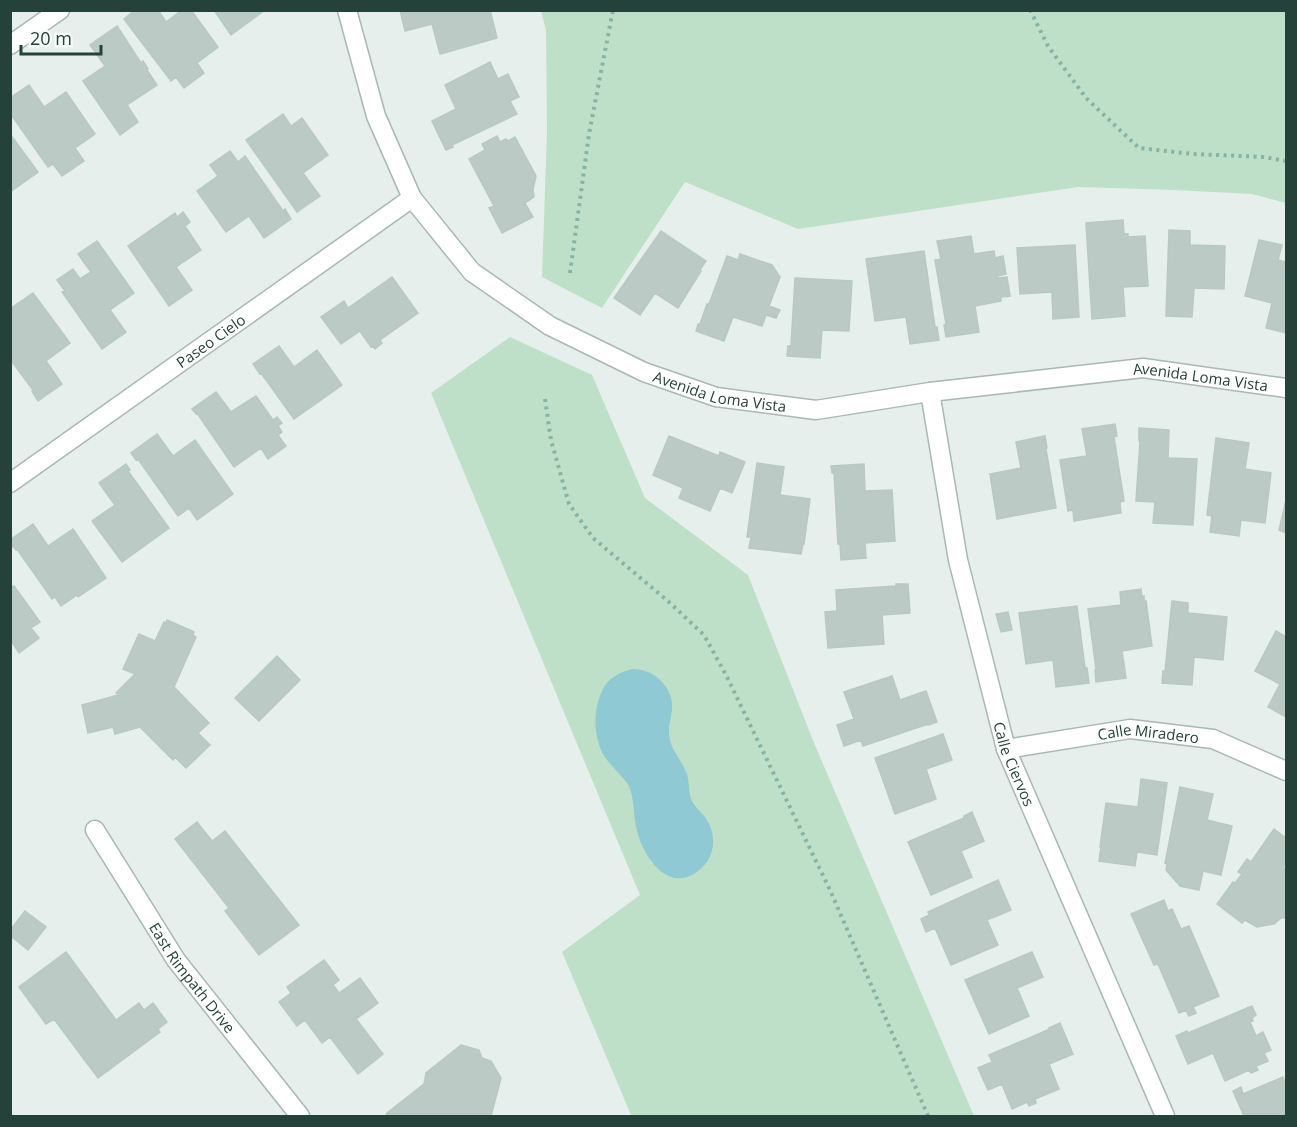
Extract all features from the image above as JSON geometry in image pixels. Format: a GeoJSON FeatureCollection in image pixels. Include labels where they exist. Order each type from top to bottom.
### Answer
{"type":"FeatureCollection","features":[{"type":"Feature","properties":{"kind":"street"},"geometry":{"type":"LineString","coordinates":[[10,45],[60,10]]}},
{"type":"Feature","properties":{"kind":"street","name":"Avenida Loma Vista"},"geometry":{"type":"LineString","coordinates":[[347,10],[376,116],[412,198],[472,272],[550,326],[645,372],[716,397],[816,410],[930,392],[1143,368],[1287,388]]}},
{"type":"Feature","properties":{"kind":"street","name":"Paseo Cielo"},"geometry":{"type":"LineString","coordinates":[[10,483],[412,198]]}},
{"type":"Feature","properties":{"kind":"street","name":"Calle Ciervos"},"geometry":{"type":"LineString","coordinates":[[930,392],[958,560],[1006,749],[1165,1116]]}},
{"type":"Feature","properties":{"kind":"street","name":"Calle Miradero"},"geometry":{"type":"LineString","coordinates":[[1006,749],[1130,729],[1213,739],[1287,771]]}},
{"type":"Feature","properties":{"kind":"street","name":"East Rimpath Drive"},"geometry":{"type":"LineString","coordinates":[[95,830],[176,960],[300,1116]]}},
{"type":"Feature","properties":{"kind":"path"},"geometry":{"type":"LineString","coordinates":[[570,273],[589,134],[613,10]]}},
{"type":"Feature","properties":{"kind":"path"},"geometry":{"type":"LineString","coordinates":[[1030,10],[1048,46],[1086,98],[1139,148],[1193,154],[1264,157],[1287,161]]}},
{"type":"Feature","properties":{"kind":"path"},"geometry":{"type":"LineString","coordinates":[[545,399],[551,441],[569,504],[593,538],[669,602],[704,635],[726,675],[830,890],[928,1116]]}},
{"type":"Feature","properties":{"kind":"green space"},"geometry":{"type":"Polygon","coordinates":[[[541,11],[1286,11],[1286,203],[1252,194],[1078,187],[798,229],[685,182],[602,308],[542,277],[547,131],[546,30],[541,11]]]}},
{"type":"Feature","properties":{"kind":"green space"},"geometry":{"type":"Polygon","coordinates":[[[510,337],[592,375],[645,498],[748,575],[814,743],[974,1116],[631,1115],[562,952],[640,895],[431,393],[510,337]]]}},
{"type":"Feature","properties":{"kind":"water"},"geometry":{"type":"Polygon","coordinates":[[[632,669],[642,670],[655,676],[663,683],[670,695],[672,702],[669,726],[671,744],[687,775],[691,799],[705,817],[712,833],[712,849],[706,864],[692,875],[682,878],[664,873],[656,867],[644,850],[637,831],[629,786],[603,754],[597,738],[597,704],[603,689],[616,676],[632,669]]]}},
{"type":"Feature","properties":{"kind":"building"},"geometry":{"type":"Polygon","coordinates":[[[135,10],[158,10],[166,22],[182,10],[191,10],[218,47],[197,63],[204,73],[184,88],[176,77],[171,81],[124,19],[135,10]]]}},
{"type":"Feature","properties":{"kind":"building"},"geometry":{"type":"Polygon","coordinates":[[[214,10],[265,10],[231,35],[214,10]]]}},
{"type":"Feature","properties":{"kind":"building"},"geometry":{"type":"Polygon","coordinates":[[[400,10],[475,10],[476,13],[490,10],[497,38],[440,54],[432,24],[405,31],[400,10]]]}},
{"type":"Feature","properties":{"kind":"building"},"geometry":{"type":"Polygon","coordinates":[[[117,26],[141,63],[143,61],[157,85],[127,105],[138,122],[120,135],[83,81],[105,66],[90,45],[117,26]]]}},
{"type":"Feature","properties":{"kind":"building"},"geometry":{"type":"Polygon","coordinates":[[[490,62],[498,79],[508,74],[519,97],[510,101],[517,114],[446,150],[432,121],[456,109],[445,85],[490,62]]]}},
{"type":"Feature","properties":{"kind":"building"},"geometry":{"type":"Polygon","coordinates":[[[29,85],[44,107],[66,92],[95,134],[75,148],[84,161],[62,176],[53,164],[48,167],[10,113],[10,98],[29,85]]]}},
{"type":"Feature","properties":{"kind":"building"},"geometry":{"type":"Polygon","coordinates":[[[283,114],[291,126],[302,118],[328,155],[303,173],[320,196],[297,212],[246,140],[283,114]]]}},
{"type":"Feature","properties":{"kind":"building"},"geometry":{"type":"Polygon","coordinates":[[[10,134],[38,172],[10,192],[10,134]]]}},
{"type":"Feature","properties":{"kind":"building"},"geometry":{"type":"Polygon","coordinates":[[[497,136],[500,142],[515,137],[536,176],[534,197],[525,203],[533,217],[502,233],[489,208],[494,206],[469,159],[485,150],[482,144],[497,136]]]}},
{"type":"Feature","properties":{"kind":"building"},"geometry":{"type":"Polygon","coordinates":[[[230,151],[238,162],[245,156],[291,219],[264,238],[249,216],[226,232],[197,191],[218,176],[210,165],[230,151]]]}},
{"type":"Feature","properties":{"kind":"building"},"geometry":{"type":"Polygon","coordinates":[[[183,212],[190,222],[185,226],[201,250],[176,267],[192,290],[169,306],[128,246],[175,213],[177,217],[183,212]]]}},
{"type":"Feature","properties":{"kind":"building"},"geometry":{"type":"Polygon","coordinates":[[[1123,220],[1124,234],[1128,234],[1128,237],[1145,236],[1148,286],[1123,287],[1125,316],[1092,319],[1086,223],[1123,220]]]}},
{"type":"Feature","properties":{"kind":"building"},"geometry":{"type":"Polygon","coordinates":[[[1169,230],[1190,231],[1190,245],[1225,246],[1224,289],[1194,288],[1192,317],[1166,316],[1169,230]]]}},
{"type":"Feature","properties":{"kind":"building"},"geometry":{"type":"Polygon","coordinates":[[[661,231],[706,261],[678,308],[655,293],[640,315],[614,298],[661,231]]]}},
{"type":"Feature","properties":{"kind":"building"},"geometry":{"type":"Polygon","coordinates":[[[971,236],[974,254],[994,251],[995,258],[1003,256],[1006,274],[997,276],[997,278],[1007,277],[1010,296],[1001,297],[1001,301],[975,306],[979,332],[946,337],[944,325],[946,324],[935,260],[941,259],[937,241],[971,236]]]}},
{"type":"Feature","properties":{"kind":"building"},"geometry":{"type":"Polygon","coordinates":[[[1259,240],[1282,245],[1278,260],[1286,262],[1286,333],[1266,328],[1272,303],[1245,296],[1259,240]]]}},
{"type":"Feature","properties":{"kind":"building"},"geometry":{"type":"Polygon","coordinates":[[[97,241],[134,293],[110,310],[126,332],[102,349],[62,292],[65,291],[57,280],[73,269],[80,279],[91,272],[78,254],[97,241]]]}},
{"type":"Feature","properties":{"kind":"building"},"geometry":{"type":"Polygon","coordinates":[[[1075,245],[1079,317],[1053,319],[1052,292],[1020,294],[1017,248],[1075,245]]]}},
{"type":"Feature","properties":{"kind":"building"},"geometry":{"type":"Polygon","coordinates":[[[924,251],[939,340],[910,344],[906,317],[875,321],[866,259],[924,251]]]}},
{"type":"Feature","properties":{"kind":"building"},"geometry":{"type":"Polygon","coordinates":[[[740,254],[772,265],[780,277],[769,306],[780,310],[776,318],[766,315],[762,326],[733,317],[724,341],[696,331],[727,256],[738,260],[740,254]]]}},
{"type":"Feature","properties":{"kind":"building"},"geometry":{"type":"Polygon","coordinates":[[[392,277],[418,313],[380,340],[382,343],[375,349],[360,331],[341,344],[321,317],[344,301],[348,308],[392,277]]]}},
{"type":"Feature","properties":{"kind":"building"},"geometry":{"type":"Polygon","coordinates":[[[795,278],[852,281],[849,331],[822,330],[820,358],[787,356],[788,346],[791,346],[795,278]]]}},
{"type":"Feature","properties":{"kind":"building"},"geometry":{"type":"Polygon","coordinates":[[[33,293],[70,343],[46,361],[62,384],[38,401],[33,390],[10,359],[10,309],[33,293]]]}},
{"type":"Feature","properties":{"kind":"building"},"geometry":{"type":"Polygon","coordinates":[[[279,346],[294,367],[317,350],[342,385],[294,419],[253,364],[279,346]]]}},
{"type":"Feature","properties":{"kind":"building"},"geometry":{"type":"Polygon","coordinates":[[[216,392],[231,412],[256,396],[273,420],[277,417],[282,423],[278,426],[282,432],[278,435],[286,446],[268,459],[261,448],[234,467],[192,409],[216,392]]]}},
{"type":"Feature","properties":{"kind":"building"},"geometry":{"type":"Polygon","coordinates":[[[1115,424],[1117,436],[1114,437],[1124,501],[1120,502],[1121,513],[1074,521],[1073,510],[1068,511],[1060,460],[1087,456],[1082,429],[1115,424]]]}},
{"type":"Feature","properties":{"kind":"building"},"geometry":{"type":"Polygon","coordinates":[[[1139,428],[1169,430],[1168,458],[1197,459],[1193,525],[1153,523],[1155,502],[1136,501],[1139,428]]]}},
{"type":"Feature","properties":{"kind":"building"},"geometry":{"type":"Polygon","coordinates":[[[157,434],[173,456],[195,440],[233,494],[197,520],[189,508],[178,516],[138,459],[136,460],[131,453],[157,434]]]}},
{"type":"Feature","properties":{"kind":"building"},"geometry":{"type":"Polygon","coordinates":[[[669,436],[719,456],[720,452],[745,462],[732,493],[720,488],[710,511],[679,498],[683,488],[653,475],[669,436]]]}},
{"type":"Feature","properties":{"kind":"building"},"geometry":{"type":"Polygon","coordinates":[[[1045,436],[1056,508],[997,519],[990,474],[1021,468],[1016,442],[1045,436]]]}},
{"type":"Feature","properties":{"kind":"building"},"geometry":{"type":"Polygon","coordinates":[[[1216,438],[1249,443],[1245,469],[1271,473],[1265,523],[1241,520],[1239,536],[1210,532],[1212,516],[1207,515],[1216,438]]]}},
{"type":"Feature","properties":{"kind":"building"},"geometry":{"type":"Polygon","coordinates":[[[757,463],[784,467],[780,495],[810,499],[801,554],[749,548],[751,537],[747,537],[757,463]]]}},
{"type":"Feature","properties":{"kind":"building"},"geometry":{"type":"Polygon","coordinates":[[[126,464],[130,470],[128,471],[169,528],[122,562],[92,521],[115,505],[99,483],[126,464]]]}},
{"type":"Feature","properties":{"kind":"building"},"geometry":{"type":"Polygon","coordinates":[[[864,464],[865,491],[892,490],[895,541],[865,543],[866,558],[841,560],[834,473],[832,473],[831,466],[864,464]]]}},
{"type":"Feature","properties":{"kind":"building"},"geometry":{"type":"Polygon","coordinates":[[[1286,500],[1286,533],[1279,530],[1286,500]]]}},
{"type":"Feature","properties":{"kind":"building"},"geometry":{"type":"Polygon","coordinates":[[[33,524],[48,546],[73,529],[106,578],[61,606],[55,597],[52,599],[17,549],[10,543],[10,540],[33,524]]]}},
{"type":"Feature","properties":{"kind":"building"},"geometry":{"type":"Polygon","coordinates":[[[896,584],[908,584],[910,613],[882,615],[884,644],[828,648],[825,612],[837,611],[836,590],[896,586],[896,584]]]}},
{"type":"Feature","properties":{"kind":"building"},"geometry":{"type":"Polygon","coordinates":[[[14,586],[40,622],[31,628],[39,638],[19,653],[12,642],[10,643],[10,588],[14,586]]]}},
{"type":"Feature","properties":{"kind":"building"},"geometry":{"type":"Polygon","coordinates":[[[1141,589],[1144,602],[1146,601],[1152,646],[1122,651],[1126,678],[1096,682],[1088,609],[1121,605],[1120,592],[1141,589]]]}},
{"type":"Feature","properties":{"kind":"building"},"geometry":{"type":"Polygon","coordinates":[[[1172,601],[1188,603],[1188,613],[1227,617],[1223,660],[1194,657],[1192,685],[1162,683],[1172,601]]]}},
{"type":"Feature","properties":{"kind":"building"},"geometry":{"type":"Polygon","coordinates":[[[1077,606],[1089,683],[1056,687],[1053,660],[1026,664],[1019,613],[1077,606]]]}},
{"type":"Feature","properties":{"kind":"building"},"geometry":{"type":"Polygon","coordinates":[[[1008,612],[1012,630],[1001,632],[996,614],[1008,612]]]}},
{"type":"Feature","properties":{"kind":"building"},"geometry":{"type":"Polygon","coordinates":[[[167,620],[194,632],[193,635],[196,637],[174,687],[209,723],[198,733],[210,745],[186,768],[175,757],[173,760],[140,727],[115,734],[113,727],[88,733],[82,705],[118,695],[116,693],[135,674],[123,669],[139,634],[155,641],[167,620]]]}},
{"type":"Feature","properties":{"kind":"building"},"geometry":{"type":"Polygon","coordinates":[[[1276,631],[1286,637],[1286,717],[1268,707],[1280,684],[1255,671],[1276,631]]]}},
{"type":"Feature","properties":{"kind":"building"},"geometry":{"type":"Polygon","coordinates":[[[277,656],[300,680],[259,721],[235,698],[277,656]]]}},
{"type":"Feature","properties":{"kind":"building"},"geometry":{"type":"Polygon","coordinates":[[[892,676],[900,700],[926,691],[937,722],[863,746],[861,740],[844,746],[837,725],[854,719],[844,692],[892,676]]]}},
{"type":"Feature","properties":{"kind":"building"},"geometry":{"type":"Polygon","coordinates":[[[943,734],[952,760],[926,769],[936,799],[895,814],[875,758],[943,734]]]}},
{"type":"Feature","properties":{"kind":"building"},"geometry":{"type":"Polygon","coordinates":[[[1141,779],[1167,783],[1157,855],[1137,852],[1135,866],[1099,861],[1106,803],[1138,807],[1141,779]]]}},
{"type":"Feature","properties":{"kind":"building"},"geometry":{"type":"Polygon","coordinates":[[[1180,787],[1213,794],[1207,820],[1232,826],[1221,875],[1203,871],[1199,890],[1180,886],[1166,870],[1167,864],[1165,863],[1180,787]]]}},
{"type":"Feature","properties":{"kind":"building"},"geometry":{"type":"Polygon","coordinates":[[[972,812],[984,841],[961,851],[972,877],[931,895],[908,842],[964,818],[972,812]]]}},
{"type":"Feature","properties":{"kind":"building"},"geometry":{"type":"Polygon","coordinates":[[[197,822],[212,841],[225,831],[299,925],[259,955],[225,911],[229,908],[175,839],[197,822]]]}},
{"type":"Feature","properties":{"kind":"building"},"geometry":{"type":"Polygon","coordinates":[[[1274,829],[1286,838],[1286,862],[1283,867],[1286,870],[1286,918],[1281,918],[1274,924],[1257,927],[1245,920],[1242,923],[1217,904],[1242,874],[1238,872],[1247,859],[1251,862],[1274,829]]]}},
{"type":"Feature","properties":{"kind":"building"},"geometry":{"type":"Polygon","coordinates":[[[998,880],[1011,910],[987,920],[998,945],[951,965],[935,928],[926,932],[921,919],[929,915],[928,912],[998,880]]]}},
{"type":"Feature","properties":{"kind":"building"},"geometry":{"type":"Polygon","coordinates":[[[1164,900],[1168,911],[1172,909],[1181,929],[1189,926],[1219,996],[1193,1007],[1196,1013],[1189,1016],[1186,1010],[1179,1013],[1158,964],[1154,965],[1131,914],[1164,900]]]}},
{"type":"Feature","properties":{"kind":"building"},"geometry":{"type":"Polygon","coordinates":[[[25,911],[46,927],[28,950],[12,937],[10,938],[10,927],[12,928],[25,911]]]}},
{"type":"Feature","properties":{"kind":"building"},"geometry":{"type":"Polygon","coordinates":[[[66,952],[116,1020],[139,1003],[144,1010],[153,1003],[167,1022],[158,1029],[160,1032],[98,1078],[54,1019],[46,1024],[19,987],[66,952]]]}},
{"type":"Feature","properties":{"kind":"building"},"geometry":{"type":"Polygon","coordinates":[[[1032,952],[1043,977],[1017,988],[1029,1016],[989,1034],[965,980],[1032,952]]]}},
{"type":"Feature","properties":{"kind":"building"},"geometry":{"type":"Polygon","coordinates":[[[324,960],[339,980],[333,985],[339,993],[360,978],[378,1003],[356,1019],[383,1054],[358,1074],[330,1037],[322,1043],[305,1020],[297,1026],[279,1002],[291,993],[287,987],[324,960]]]}},
{"type":"Feature","properties":{"kind":"building"},"geometry":{"type":"Polygon","coordinates":[[[1252,1006],[1256,1015],[1250,1022],[1256,1036],[1263,1032],[1271,1050],[1264,1053],[1268,1061],[1256,1066],[1258,1070],[1251,1073],[1249,1070],[1225,1081],[1213,1053],[1188,1064],[1176,1036],[1252,1006]]]}},
{"type":"Feature","properties":{"kind":"building"},"geometry":{"type":"Polygon","coordinates":[[[1060,1023],[1073,1054],[1049,1064],[1059,1089],[1035,1099],[1036,1103],[1029,1106],[1027,1102],[1012,1109],[1002,1084],[988,1090],[978,1068],[992,1062],[989,1055],[1060,1023]]]}},
{"type":"Feature","properties":{"kind":"building"},"geometry":{"type":"Polygon","coordinates":[[[461,1045],[479,1050],[482,1058],[491,1061],[501,1078],[491,1116],[386,1116],[424,1084],[426,1073],[461,1045]]]}},
{"type":"Feature","properties":{"kind":"building"},"geometry":{"type":"Polygon","coordinates":[[[1283,1077],[1286,1086],[1286,1116],[1244,1116],[1233,1091],[1241,1087],[1243,1094],[1283,1077]]]}}]}
